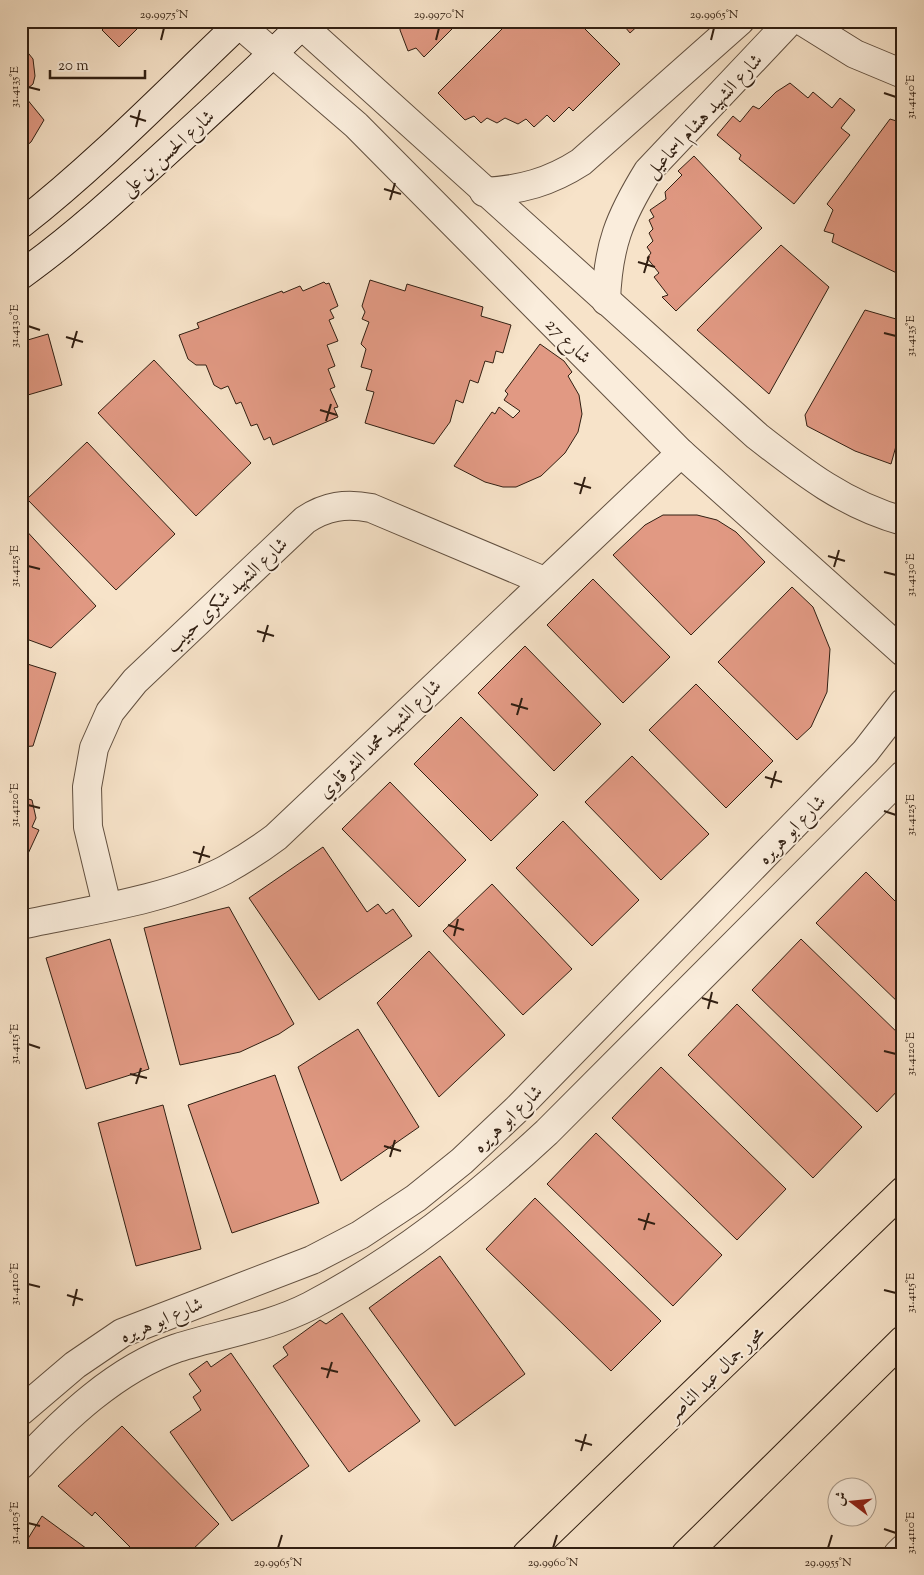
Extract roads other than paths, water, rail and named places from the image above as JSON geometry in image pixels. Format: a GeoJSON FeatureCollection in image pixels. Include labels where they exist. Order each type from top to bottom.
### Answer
{"type":"FeatureCollection","features":[{"type":"Feature","properties":{"kind":"main road","name":"محور جمال عبد الناصر"},"geometry":{"type":"LineString","coordinates":[[526,1554],[903,1191]]}},
{"type":"Feature","properties":{"kind":"main road"},"geometry":{"type":"LineString","coordinates":[[686,1554],[903,1340]]}},
{"type":"Feature","properties":{"kind":"street","name":"شارع الشهيد هشام اسماعيل"},"geometry":{"type":"LineString","coordinates":[[484,192],[510,191],[535,185],[559,176],[581,162],[740,21]]}},
{"type":"Feature","properties":{"kind":"street","name":"شارع الشهيد هشام اسماعيل"},"geometry":{"type":"LineString","coordinates":[[606,301],[608,265],[616,230],[631,198],[648,171],[790,21]]}},
{"type":"Feature","properties":{"kind":"street"},"geometry":{"type":"LineString","coordinates":[[802,21],[855,54],[903,74]]}},
{"type":"Feature","properties":{"kind":"street"},"geometry":{"type":"LineString","coordinates":[[21,224],[64,191],[240,23]]}},
{"type":"Feature","properties":{"kind":"street","name":"شارع 27"},"geometry":{"type":"LineString","coordinates":[[240,23],[356,125],[681,453],[903,652]]}},
{"type":"Feature","properties":{"kind":"street"},"geometry":{"type":"LineString","coordinates":[[302,23],[484,192],[756,436],[834,493],[879,515],[903,522]]}},
{"type":"Feature","properties":{"kind":"street","name":"شارع الحسن بن على"},"geometry":{"type":"LineString","coordinates":[[21,275],[58,249],[112,202],[274,54],[302,23]]}},
{"type":"Feature","properties":{"kind":"street"},"geometry":{"type":"LineString","coordinates":[[356,125],[383,100]]}},
{"type":"Feature","properties":{"kind":"street","name":"شارع الشهيد محمد الشرقاوي"},"geometry":{"type":"LineString","coordinates":[[21,925],[107,906],[198,882],[224,871],[270,841],[681,453]]}},
{"type":"Feature","properties":{"kind":"street","name":"شارع الشهيد شكرى حبيب"},"geometry":{"type":"LineString","coordinates":[[107,906],[88,827],[87,787],[94,748],[110,712],[135,681],[305,520],[330,507],[344,505],[371,508],[544,582]]}},
{"type":"Feature","properties":{"kind":"street","name":"شارع ابو هريره"},"geometry":{"type":"LineString","coordinates":[[21,1411],[75,1365],[122,1333],[312,1260],[360,1235],[416,1198],[462,1161],[583,1043],[865,752],[903,703]]}},
{"type":"Feature","properties":{"kind":"street","name":"شارع ابو هريره"},"geometry":{"type":"LineString","coordinates":[[21,1465],[82,1406],[120,1378],[146,1362],[175,1349],[264,1323],[308,1307],[349,1285],[419,1240],[482,1192],[547,1132],[903,775]]}},
{"type":"Feature","properties":{"kind":"street"},"geometry":{"type":"LineString","coordinates":[[21,1416],[44,1441]]}},
{"type":"Feature","properties":{"kind":"street"},"geometry":{"type":"LineString","coordinates":[[898,1554],[903,1549]]}}]}
